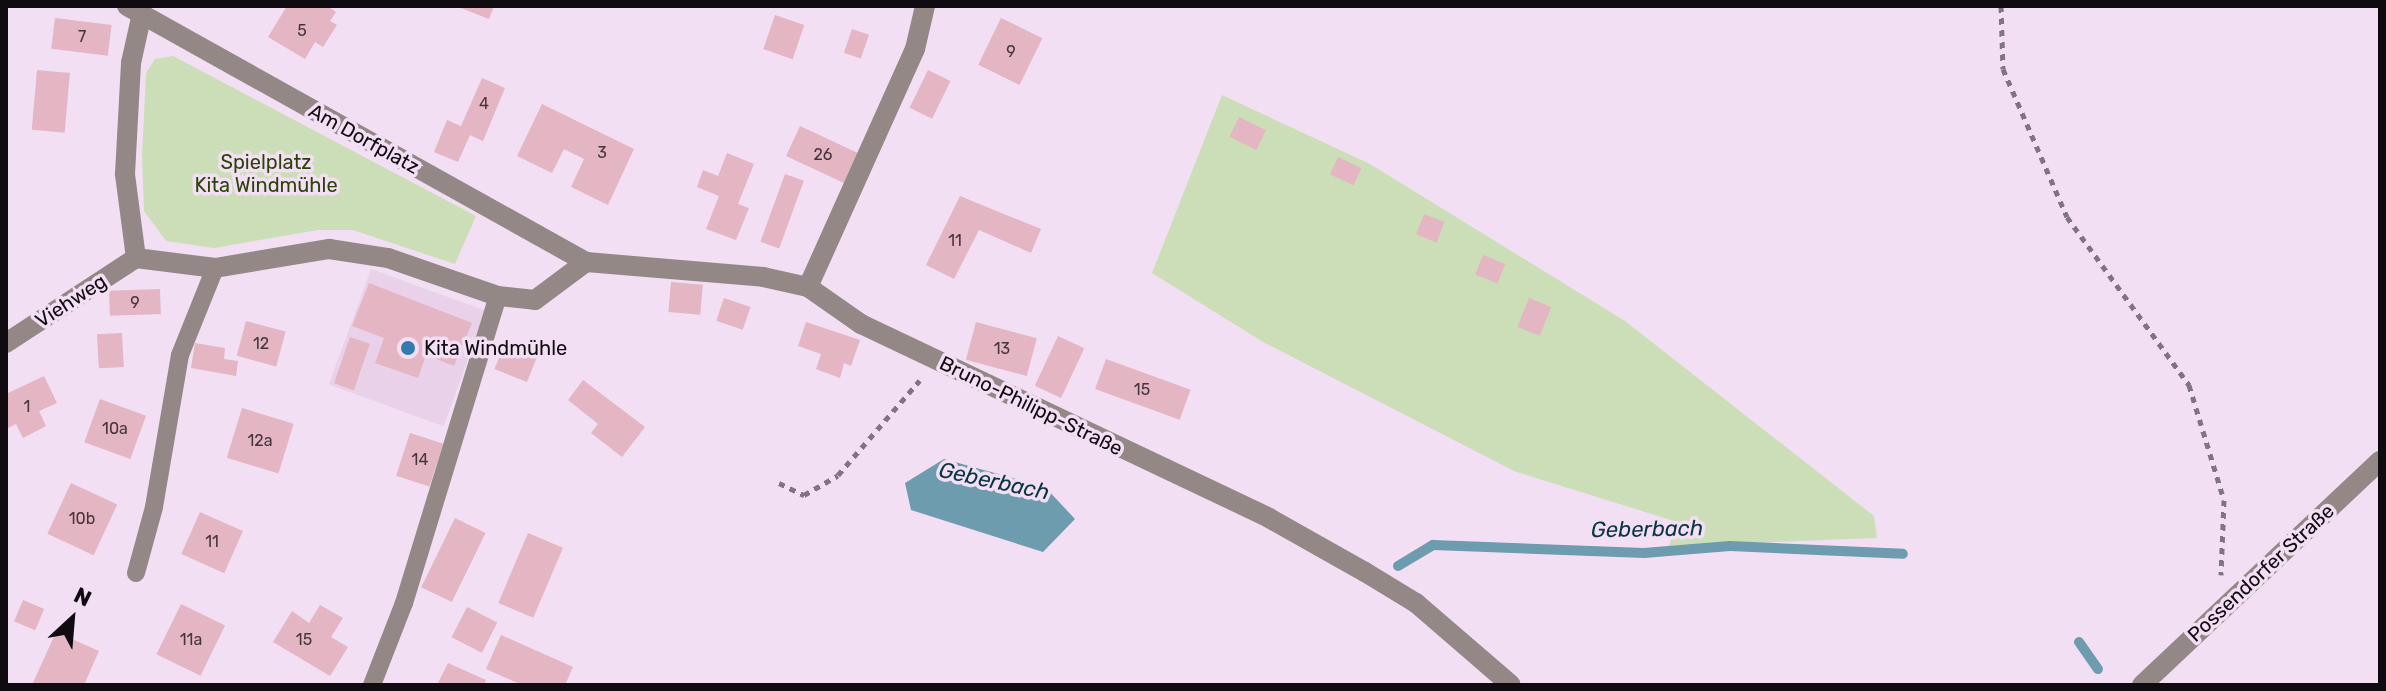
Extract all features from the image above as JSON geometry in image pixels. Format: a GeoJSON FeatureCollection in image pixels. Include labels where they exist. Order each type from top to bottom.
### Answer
{"type":"FeatureCollection","features":[{"type":"Feature","properties":{"kind":"street"},"geometry":{"type":"LineString","coordinates":[[808,287],[915,49],[925,6]]}},
{"type":"Feature","properties":{"kind":"street","name":"Am Dorfplatz"},"geometry":{"type":"LineString","coordinates":[[136,258],[125,174],[134,12],[586,262],[763,277],[808,287]]}},
{"type":"Feature","properties":{"kind":"street"},"geometry":{"type":"LineString","coordinates":[[136,258],[215,268],[329,249],[388,258],[498,296],[535,300],[586,262]]}},
{"type":"Feature","properties":{"kind":"street","name":"Viehweg"},"geometry":{"type":"LineString","coordinates":[[6,343],[136,258]]}},
{"type":"Feature","properties":{"kind":"street","name":"Bruno-Philipp-Straße"},"geometry":{"type":"LineString","coordinates":[[808,287],[861,324],[1269,518],[1416,603],[1511,685]]}},
{"type":"Feature","properties":{"kind":"street","name":"Possendorfer Straße"},"geometry":{"type":"LineString","coordinates":[[2142,685],[2380,461]]}},
{"type":"Feature","properties":{"kind":"lane"},"geometry":{"type":"LineString","coordinates":[[136,573],[154,507],[180,355],[215,268]]}},
{"type":"Feature","properties":{"kind":"lane"},"geometry":{"type":"LineString","coordinates":[[372,685],[404,603],[498,296]]}},
{"type":"Feature","properties":{"kind":"path"},"geometry":{"type":"LineString","coordinates":[[2001,6],[2003,69],[2067,217],[2189,385],[2224,500],[2219,612]]}},
{"type":"Feature","properties":{"kind":"path"},"geometry":{"type":"LineString","coordinates":[[779,483],[804,495],[838,475],[895,415],[932,358]]}},
{"type":"Feature","properties":{"kind":"shaded area","name":"Kita Windmühle"},"geometry":{"type":"Polygon","coordinates":[[[371,269],[486,311],[444,426],[329,385],[371,269]]]}},
{"type":"Feature","properties":{"kind":"green space","name":"Spielplatz Kita Windmühle"},"geometry":{"type":"Polygon","coordinates":[[[173,56],[476,216],[455,264],[353,230],[318,230],[214,248],[166,241],[144,211],[142,156],[146,73],[155,59],[173,56]]]}},
{"type":"Feature","properties":{"kind":"green space"},"geometry":{"type":"Polygon","coordinates":[[[1222,95],[1370,164],[1625,321],[1874,516],[1877,538],[1669,546],[1677,522],[1514,471],[1263,342],[1152,273],[1222,95]]]}},
{"type":"Feature","properties":{"kind":"water"},"geometry":{"type":"Polygon","coordinates":[[[944,459],[1045,487],[1075,519],[1043,552],[911,510],[905,483],[944,459]]]}},
{"type":"Feature","properties":{"kind":"building"},"geometry":{"type":"Polygon","coordinates":[[[287,6],[327,6],[336,12],[330,21],[337,25],[323,47],[315,42],[305,59],[268,37],[287,6]]]}},
{"type":"Feature","properties":{"kind":"building"},"geometry":{"type":"Polygon","coordinates":[[[456,6],[494,6],[489,19],[456,6]]]}},
{"type":"Feature","properties":{"kind":"building"},"geometry":{"type":"Polygon","coordinates":[[[775,15],[804,25],[793,59],[763,49],[775,15]]]}},
{"type":"Feature","properties":{"kind":"building"},"geometry":{"type":"Polygon","coordinates":[[[55,18],[112,25],[108,56],[51,49],[55,18]]]}},
{"type":"Feature","properties":{"kind":"building"},"geometry":{"type":"Polygon","coordinates":[[[1001,18],[1042,38],[1020,85],[978,65],[1001,18]]]}},
{"type":"Feature","properties":{"kind":"building"},"geometry":{"type":"Polygon","coordinates":[[[852,29],[869,35],[861,58],[844,53],[852,29]]]}},
{"type":"Feature","properties":{"kind":"building"},"geometry":{"type":"Polygon","coordinates":[[[37,70],[70,73],[65,133],[32,130],[37,70]]]}},
{"type":"Feature","properties":{"kind":"building"},"geometry":{"type":"Polygon","coordinates":[[[928,70],[950,81],[932,119],[910,108],[928,70]]]}},
{"type":"Feature","properties":{"kind":"building"},"geometry":{"type":"Polygon","coordinates":[[[482,78],[505,88],[483,141],[470,135],[458,162],[434,152],[447,120],[461,126],[482,78]]]}},
{"type":"Feature","properties":{"kind":"building"},"geometry":{"type":"Polygon","coordinates":[[[542,104],[634,149],[608,205],[571,187],[584,159],[564,149],[552,173],[517,156],[542,104]]]}},
{"type":"Feature","properties":{"kind":"building"},"geometry":{"type":"Polygon","coordinates":[[[1239,117],[1266,130],[1256,150],[1229,137],[1239,117]]]}},
{"type":"Feature","properties":{"kind":"building"},"geometry":{"type":"Polygon","coordinates":[[[800,126],[859,153],[845,183],[786,156],[800,126]]]}},
{"type":"Feature","properties":{"kind":"building"},"geometry":{"type":"Polygon","coordinates":[[[727,153],[754,164],[738,204],[749,208],[736,240],[706,229],[719,196],[697,187],[703,170],[718,176],[727,153]]]}},
{"type":"Feature","properties":{"kind":"building"},"geometry":{"type":"Polygon","coordinates":[[[1338,157],[1362,168],[1354,185],[1330,174],[1338,157]]]}},
{"type":"Feature","properties":{"kind":"building"},"geometry":{"type":"Polygon","coordinates":[[[785,174],[804,181],[779,248],[760,242],[785,174]]]}},
{"type":"Feature","properties":{"kind":"building"},"geometry":{"type":"Polygon","coordinates":[[[960,196],[1041,229],[1031,253],[979,230],[954,279],[926,265],[960,196]]]}},
{"type":"Feature","properties":{"kind":"building"},"geometry":{"type":"Polygon","coordinates":[[[1424,214],[1445,222],[1437,242],[1416,235],[1424,214]]]}},
{"type":"Feature","properties":{"kind":"building"},"geometry":{"type":"Polygon","coordinates":[[[1483,255],[1505,264],[1497,283],[1475,274],[1483,255]]]}},
{"type":"Feature","properties":{"kind":"building"},"geometry":{"type":"Polygon","coordinates":[[[671,282],[703,285],[700,315],[668,312],[671,282]]]}},
{"type":"Feature","properties":{"kind":"building"},"geometry":{"type":"Polygon","coordinates":[[[369,283],[472,323],[454,366],[426,355],[418,378],[375,363],[384,338],[352,326],[369,283]]]}},
{"type":"Feature","properties":{"kind":"building"},"geometry":{"type":"Polygon","coordinates":[[[160,289],[161,314],[110,316],[109,291],[160,289]]]}},
{"type":"Feature","properties":{"kind":"building"},"geometry":{"type":"Polygon","coordinates":[[[724,298],[750,307],[743,330],[716,321],[724,298]]]}},
{"type":"Feature","properties":{"kind":"building"},"geometry":{"type":"Polygon","coordinates":[[[1529,298],[1551,307],[1540,336],[1517,327],[1529,298]]]}},
{"type":"Feature","properties":{"kind":"building"},"geometry":{"type":"Polygon","coordinates":[[[246,321],[286,332],[276,366],[237,356],[246,321]]]}},
{"type":"Feature","properties":{"kind":"building"},"geometry":{"type":"Polygon","coordinates":[[[806,322],[860,340],[851,366],[844,363],[840,378],[816,369],[821,354],[798,346],[806,322]]]}},
{"type":"Feature","properties":{"kind":"building"},"geometry":{"type":"Polygon","coordinates":[[[976,322],[1037,338],[1027,376],[966,360],[976,322]]]}},
{"type":"Feature","properties":{"kind":"building"},"geometry":{"type":"Polygon","coordinates":[[[122,333],[124,367],[99,368],[97,334],[122,333]]]}},
{"type":"Feature","properties":{"kind":"building"},"geometry":{"type":"Polygon","coordinates":[[[1058,336],[1084,348],[1061,398],[1035,386],[1058,336]]]}},
{"type":"Feature","properties":{"kind":"building"},"geometry":{"type":"Polygon","coordinates":[[[350,337],[370,344],[354,390],[334,383],[350,337]]]}},
{"type":"Feature","properties":{"kind":"building"},"geometry":{"type":"Polygon","coordinates":[[[195,343],[225,348],[224,359],[238,361],[236,376],[191,368],[195,343]]]}},
{"type":"Feature","properties":{"kind":"building"},"geometry":{"type":"Polygon","coordinates":[[[505,343],[537,356],[527,382],[495,369],[505,343]]]}},
{"type":"Feature","properties":{"kind":"building"},"geometry":{"type":"Polygon","coordinates":[[[1106,359],[1191,390],[1180,420],[1095,389],[1106,359]]]}},
{"type":"Feature","properties":{"kind":"building"},"geometry":{"type":"Polygon","coordinates":[[[44,376],[57,403],[39,411],[46,426],[23,438],[16,424],[6,429],[6,394],[44,376]]]}},
{"type":"Feature","properties":{"kind":"building"},"geometry":{"type":"Polygon","coordinates":[[[583,380],[645,427],[622,457],[591,433],[598,424],[568,400],[583,380]]]}},
{"type":"Feature","properties":{"kind":"building"},"geometry":{"type":"Polygon","coordinates":[[[100,399],[146,416],[130,459],[84,442],[100,399]]]}},
{"type":"Feature","properties":{"kind":"building"},"geometry":{"type":"Polygon","coordinates":[[[242,408],[294,424],[278,474],[227,458],[242,408]]]}},
{"type":"Feature","properties":{"kind":"building"},"geometry":{"type":"Polygon","coordinates":[[[410,433],[443,444],[429,487],[396,476],[410,433]]]}},
{"type":"Feature","properties":{"kind":"building"},"geometry":{"type":"Polygon","coordinates":[[[71,483],[117,505],[94,555],[47,534],[71,483]]]}},
{"type":"Feature","properties":{"kind":"building"},"geometry":{"type":"Polygon","coordinates":[[[200,512],[243,531],[224,573],[181,554],[200,512]]]}},
{"type":"Feature","properties":{"kind":"building"},"geometry":{"type":"Polygon","coordinates":[[[455,518],[486,533],[452,602],[421,587],[455,518]]]}},
{"type":"Feature","properties":{"kind":"building"},"geometry":{"type":"Polygon","coordinates":[[[528,533],[563,548],[533,618],[498,603],[528,533]]]}},
{"type":"Feature","properties":{"kind":"building"},"geometry":{"type":"Polygon","coordinates":[[[23,600],[44,609],[35,630],[14,621],[23,600]]]}},
{"type":"Feature","properties":{"kind":"building"},"geometry":{"type":"Polygon","coordinates":[[[181,604],[225,625],[200,676],[156,654],[181,604]]]}},
{"type":"Feature","properties":{"kind":"building"},"geometry":{"type":"Polygon","coordinates":[[[320,605],[343,618],[331,637],[348,647],[330,676],[273,642],[292,611],[309,623],[320,605]]]}},
{"type":"Feature","properties":{"kind":"building"},"geometry":{"type":"Polygon","coordinates":[[[467,607],[497,622],[482,653],[452,637],[467,607]]]}},
{"type":"Feature","properties":{"kind":"building"},"geometry":{"type":"Polygon","coordinates":[[[56,632],[99,651],[84,685],[32,685],[56,632]]]}},
{"type":"Feature","properties":{"kind":"building"},"geometry":{"type":"Polygon","coordinates":[[[501,635],[573,667],[565,685],[522,685],[486,669],[501,635]]]}},
{"type":"Feature","properties":{"kind":"building"},"geometry":{"type":"Polygon","coordinates":[[[448,663],[486,680],[484,685],[437,685],[448,663]]]}},
{"type":"Feature","properties":{"kind":"waterway","name":"Geberbach"},"geometry":{"type":"LineString","coordinates":[[1398,566],[1433,545],[1644,553],[1730,546],[1903,554]]}},
{"type":"Feature","properties":{"kind":"waterway","name":"Geberbach"},"geometry":{"type":"LineString","coordinates":[[2079,642],[2098,669]]}},
{"type":"Feature","properties":{"kind":"place","name":"Kita Windmühle"},"geometry":{"type":"Point","coordinates":[408,348]}}]}
